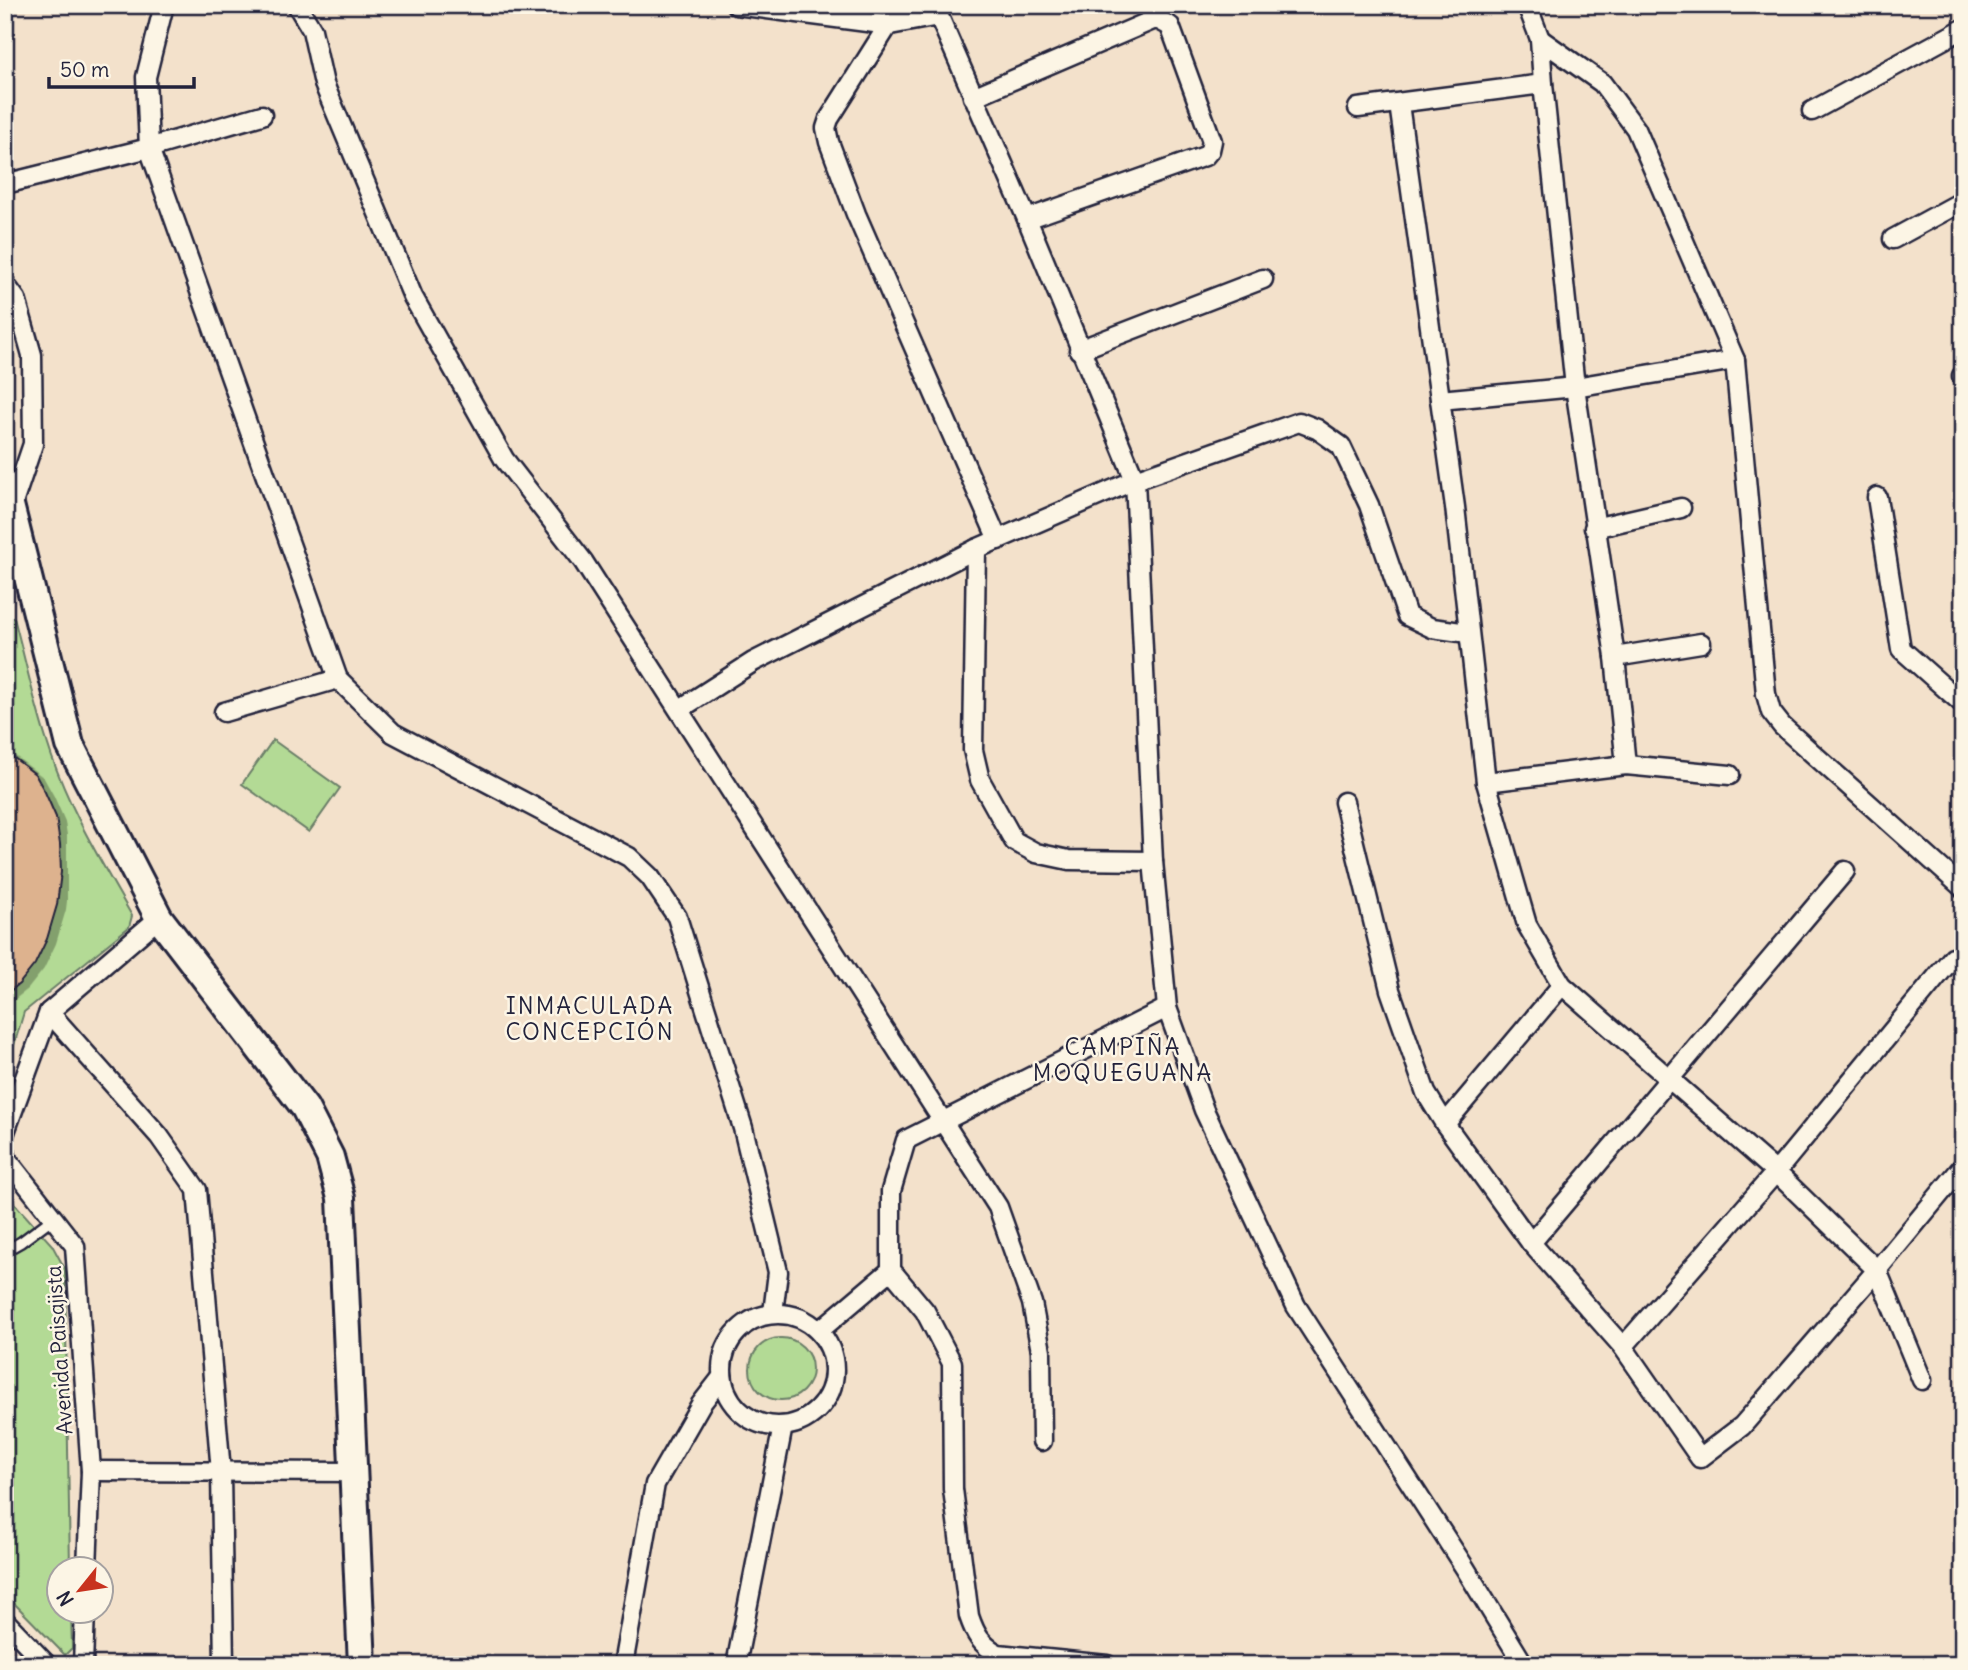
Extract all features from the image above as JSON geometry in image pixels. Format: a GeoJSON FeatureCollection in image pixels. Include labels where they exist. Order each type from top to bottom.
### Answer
{"type":"FeatureCollection","features":[{"type":"Feature","properties":{"kind":"street"},"geometry":{"type":"LineString","coordinates":[[164,5],[146,77],[149,148],[338,679],[393,733],[629,856],[650,877],[677,917],[743,1128],[778,1272],[773,1313]]}},
{"type":"Feature","properties":{"kind":"street"},"geometry":{"type":"LineString","coordinates":[[297,5],[312,30],[324,84],[413,298],[504,459],[583,561],[944,1119],[998,1208],[1032,1303],[1041,1352],[1042,1441]]}},
{"type":"Feature","properties":{"kind":"street"},"geometry":{"type":"LineString","coordinates":[[736,5],[890,25],[936,11],[1027,219],[1135,481],[1153,861],[1167,1008],[1205,1110],[1296,1306],[1465,1568],[1524,1665]]}},
{"type":"Feature","properties":{"kind":"street"},"geometry":{"type":"LineString","coordinates":[[901,5],[829,118],[829,142],[856,214],[998,541]]}},
{"type":"Feature","properties":{"kind":"street"},"geometry":{"type":"LineString","coordinates":[[1527,5],[1540,39],[1574,387],[1615,657],[1626,765]]}},
{"type":"Feature","properties":{"kind":"street"},"geometry":{"type":"LineString","coordinates":[[973,97],[1153,20],[1170,26],[1212,141],[1210,150],[1205,156],[1027,219]]}},
{"type":"Feature","properties":{"kind":"street"},"geometry":{"type":"LineString","coordinates":[[1812,111],[1963,29]]}},
{"type":"Feature","properties":{"kind":"street"},"geometry":{"type":"LineString","coordinates":[[1540,39],[1602,83],[1636,129],[1735,360],[1766,694],[1771,712],[1782,726],[1963,888]]}},
{"type":"Feature","properties":{"kind":"street"},"geometry":{"type":"LineString","coordinates":[[1358,108],[1543,84]]}},
{"type":"Feature","properties":{"kind":"street"},"geometry":{"type":"LineString","coordinates":[[1399,104],[1455,507],[1486,782],[1527,925],[1562,985],[1776,1172],[1877,1270],[1922,1380]]}},
{"type":"Feature","properties":{"kind":"street"},"geometry":{"type":"LineString","coordinates":[[5,184],[262,116]]}},
{"type":"Feature","properties":{"kind":"street"},"geometry":{"type":"LineString","coordinates":[[1893,239],[1963,201]]}},
{"type":"Feature","properties":{"kind":"street"},"geometry":{"type":"LineString","coordinates":[[1079,350],[1263,279]]}},
{"type":"Feature","properties":{"kind":"street"},"geometry":{"type":"LineString","coordinates":[[5,284],[16,299],[32,355],[33,444],[8,497],[70,745],[159,918],[305,1108],[330,1157],[341,1198],[362,1665]]}},
{"type":"Feature","properties":{"kind":"street"},"geometry":{"type":"LineString","coordinates":[[1440,400],[1574,387],[1735,360]]}},
{"type":"Feature","properties":{"kind":"street"},"geometry":{"type":"LineString","coordinates":[[680,709],[753,662],[976,549],[1135,481],[1299,422],[1317,429],[1341,446],[1369,505],[1407,616],[1432,628],[1468,633]]}},
{"type":"Feature","properties":{"kind":"street"},"geometry":{"type":"LineString","coordinates":[[1877,497],[1901,649],[1963,704]]}},
{"type":"Feature","properties":{"kind":"street"},"geometry":{"type":"LineString","coordinates":[[1594,528],[1681,508]]}},
{"type":"Feature","properties":{"kind":"street"},"geometry":{"type":"LineString","coordinates":[[976,549],[973,750],[980,780],[1014,841],[1036,853],[1069,860],[1153,861]]}},
{"type":"Feature","properties":{"kind":"street"},"geometry":{"type":"LineString","coordinates":[[1615,657],[1701,643]]}},
{"type":"Feature","properties":{"kind":"street"},"geometry":{"type":"LineString","coordinates":[[223,712],[338,679]]}},
{"type":"Feature","properties":{"kind":"street"},"geometry":{"type":"LineString","coordinates":[[1486,782],[1626,765],[1730,775]]}},
{"type":"Feature","properties":{"kind":"street"},"geometry":{"type":"LineString","coordinates":[[1344,802],[1390,990],[1426,1093],[1445,1124],[1531,1243],[1623,1347],[1700,1458],[1742,1426],[1963,1166]]}},
{"type":"Feature","properties":{"kind":"street"},"geometry":{"type":"LineString","coordinates":[[1531,1243],[1845,871]]}},
{"type":"Feature","properties":{"kind":"street"},"geometry":{"type":"LineString","coordinates":[[5,1132],[49,1012],[159,918]]}},
{"type":"Feature","properties":{"kind":"street"},"geometry":{"type":"LineString","coordinates":[[1623,1347],[1776,1172],[1953,957]]}},
{"type":"Feature","properties":{"kind":"street"},"geometry":{"type":"LineString","coordinates":[[1445,1124],[1562,985]]}},
{"type":"Feature","properties":{"kind":"street"},"geometry":{"type":"LineString","coordinates":[[1107,1665],[998,1654],[984,1647],[975,1634],[969,1616],[953,1489],[952,1363],[925,1311],[891,1270],[891,1191],[906,1140],[1167,1008]]}},
{"type":"Feature","properties":{"kind":"street"},"geometry":{"type":"LineString","coordinates":[[49,1012],[159,1136],[197,1190],[221,1472],[224,1665]]}},
{"type":"Feature","properties":{"kind":"street","name":"Avenida Paisajista"},"geometry":{"type":"LineString","coordinates":[[5,1151],[6,1158],[75,1246],[91,1471],[88,1554]]}},
{"type":"Feature","properties":{"kind":"street"},"geometry":{"type":"LineString","coordinates":[[818,1331],[891,1270]]}},
{"type":"Feature","properties":{"kind":"street"},"geometry":{"type":"LineString","coordinates":[[773,1313],[804,1320],[818,1331],[829,1346],[834,1363],[833,1381],[827,1398],[816,1412],[801,1422],[783,1426],[765,1425],[743,1414],[727,1395],[722,1377],[723,1358],[730,1341],[741,1327],[757,1317],[773,1313]]}},
{"type":"Feature","properties":{"kind":"street"},"geometry":{"type":"LineString","coordinates":[[623,1665],[655,1483],[701,1404],[722,1377]]}},
{"type":"Feature","properties":{"kind":"street"},"geometry":{"type":"LineString","coordinates":[[736,1665],[783,1426]]}},
{"type":"Feature","properties":{"kind":"street"},"geometry":{"type":"LineString","coordinates":[[91,1471],[355,1472]]}},
{"type":"Feature","properties":{"kind":"street"},"geometry":{"type":"LineString","coordinates":[[5,1621],[47,1665]]}},
{"type":"Feature","properties":{"kind":"street"},"geometry":{"type":"LineString","coordinates":[[83,1665],[85,1624]]}},
{"type":"Feature","properties":{"kind":"lane"},"geometry":{"type":"LineString","coordinates":[[5,1251],[53,1219]]}},
{"type":"Feature","properties":{"kind":"green space"},"geometry":{"type":"Polygon","coordinates":[[[5,617],[14,618],[42,727],[64,787],[132,916],[129,927],[24,1012],[5,1075],[5,617]]]}},
{"type":"Feature","properties":{"kind":"green space"},"geometry":{"type":"Polygon","coordinates":[[[273,740],[340,788],[309,832],[242,784],[273,740]]]}},
{"type":"Feature","properties":{"kind":"green space"},"geometry":{"type":"Polygon","coordinates":[[[5,1193],[52,1245],[65,1269],[70,1554],[46,1554],[46,1624],[71,1624],[72,1648],[65,1655],[5,1594],[5,1193]]]}},
{"type":"Feature","properties":{"kind":"green space"},"geometry":{"type":"Polygon","coordinates":[[[775,1338],[787,1338],[803,1347],[810,1357],[810,1381],[803,1391],[787,1400],[775,1400],[764,1395],[755,1386],[750,1375],[750,1363],[755,1352],[764,1343],[775,1338]]]}},
{"type":"Feature","properties":{"kind":"building"},"geometry":{"type":"Polygon","coordinates":[[[5,751],[35,774],[45,792],[56,817],[61,872],[57,905],[47,939],[35,964],[19,984],[5,995],[5,751]]]}},
{"type":"Feature","properties":{"kind":"district","name":"INMACULADA CONCEPCIÓN"},"geometry":{"type":"Point","coordinates":[590,1018]}},
{"type":"Feature","properties":{"kind":"district","name":"CAMPIÑA MOQUEGUANA"},"geometry":{"type":"Point","coordinates":[1123,1059]}}]}
